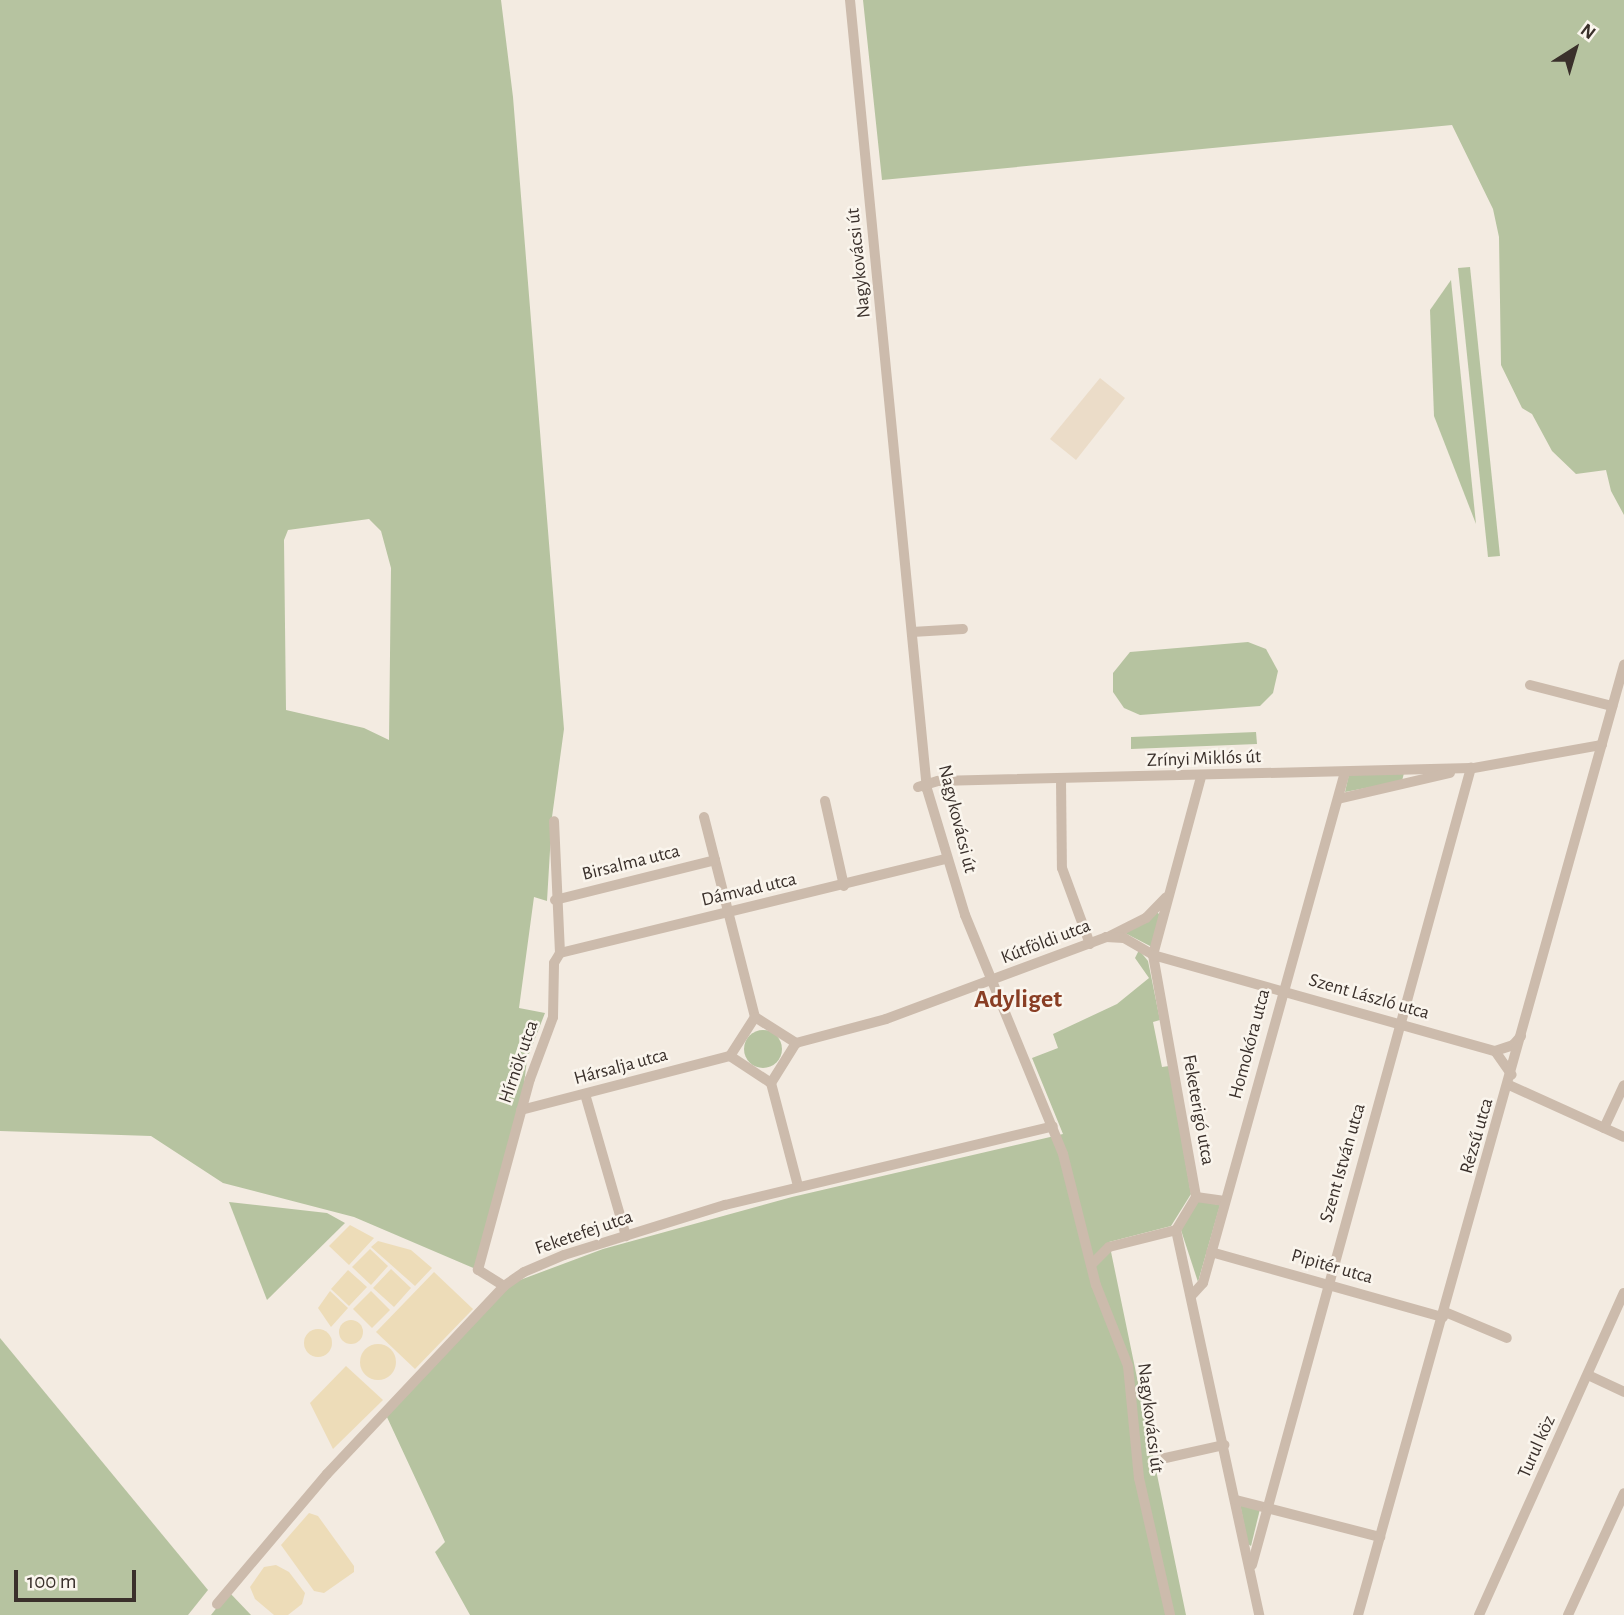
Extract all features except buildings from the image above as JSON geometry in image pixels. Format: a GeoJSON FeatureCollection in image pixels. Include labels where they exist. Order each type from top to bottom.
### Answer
{"type":"FeatureCollection","features":[{"type":"Feature","properties":{"kind":"street","name":"Nagykovácsi út"},"geometry":{"type":"LineString","coordinates":[[850,0],[912,632],[922,786],[946,859],[1053,1126],[1091,1265],[1130,1378],[1139,1478],[1170,1615]]}},
{"type":"Feature","properties":{"kind":"street"},"geometry":{"type":"LineString","coordinates":[[912,632],[963,629]]}},
{"type":"Feature","properties":{"kind":"street","name":"Rézsű utca"},"geometry":{"type":"LineString","coordinates":[[1358,1615],[1526,1027],[1624,665]]}},
{"type":"Feature","properties":{"kind":"street"},"geometry":{"type":"LineString","coordinates":[[1531,685],[1612,706]]}},
{"type":"Feature","properties":{"kind":"street","name":"Zrínyi Miklós út"},"geometry":{"type":"LineString","coordinates":[[1338,799],[1471,768],[1602,745]]}},
{"type":"Feature","properties":{"kind":"street","name":"Zrínyi Miklós út"},"geometry":{"type":"LineString","coordinates":[[922,786],[938,781],[1201,777],[1471,768]]}},
{"type":"Feature","properties":{"kind":"street","name":"Szent István utca"},"geometry":{"type":"LineString","coordinates":[[1251,1569],[1327,1283],[1471,768]]}},
{"type":"Feature","properties":{"kind":"street","name":"Homokóra utca"},"geometry":{"type":"LineString","coordinates":[[1193,1294],[1200,1290],[1345,772]]}},
{"type":"Feature","properties":{"kind":"street","name":"Feketerigó utca"},"geometry":{"type":"LineString","coordinates":[[1196,1197],[1153,955],[1201,777]]}},
{"type":"Feature","properties":{"kind":"street"},"geometry":{"type":"LineString","coordinates":[[1061,779],[1062,868],[1090,944]]}},
{"type":"Feature","properties":{"kind":"street"},"geometry":{"type":"LineString","coordinates":[[825,801],[844,886]]}},
{"type":"Feature","properties":{"kind":"street"},"geometry":{"type":"LineString","coordinates":[[704,817],[755,1017],[796,1043]]}},
{"type":"Feature","properties":{"kind":"street","name":"Hírnök utca"},"geometry":{"type":"LineString","coordinates":[[504,1286],[478,1270],[521,1110],[553,1017],[554,963],[560,953],[555,900],[554,821]]}},
{"type":"Feature","properties":{"kind":"street","name":"Dámvad utca"},"geometry":{"type":"LineString","coordinates":[[560,953],[946,859]]}},
{"type":"Feature","properties":{"kind":"street","name":"Birsalma utca"},"geometry":{"type":"LineString","coordinates":[[555,900],[715,860]]}},
{"type":"Feature","properties":{"kind":"street","name":"Kútföldi utca"},"geometry":{"type":"LineString","coordinates":[[995,980],[1090,944],[1146,918],[1170,892]]}},
{"type":"Feature","properties":{"kind":"street","name":"Kútföldi utca"},"geometry":{"type":"LineString","coordinates":[[1106,937],[1136,942],[1153,955]]}},
{"type":"Feature","properties":{"kind":"street","name":"Szent László utca"},"geometry":{"type":"LineString","coordinates":[[1153,955],[1494,1051]]}},
{"type":"Feature","properties":{"kind":"street"},"geometry":{"type":"LineString","coordinates":[[771,1083],[796,1043],[886,1019],[995,980]]}},
{"type":"Feature","properties":{"kind":"street"},"geometry":{"type":"LineString","coordinates":[[755,1017],[730,1056],[771,1083],[798,1186]]}},
{"type":"Feature","properties":{"kind":"street"},"geometry":{"type":"LineString","coordinates":[[1526,1027],[1513,1045],[1494,1051],[1511,1080],[1624,1137]]}},
{"type":"Feature","properties":{"kind":"street","name":"Hársalja utca"},"geometry":{"type":"LineString","coordinates":[[521,1110],[730,1056]]}},
{"type":"Feature","properties":{"kind":"street"},"geometry":{"type":"LineString","coordinates":[[1604,1128],[1624,1085]]}},
{"type":"Feature","properties":{"kind":"street"},"geometry":{"type":"LineString","coordinates":[[585,1094],[626,1236]]}},
{"type":"Feature","properties":{"kind":"street","name":"Feketefej utca"},"geometry":{"type":"LineString","coordinates":[[218,1604],[327,1474],[504,1286],[545,1262],[798,1186],[1053,1126]]}},
{"type":"Feature","properties":{"kind":"street"},"geometry":{"type":"LineString","coordinates":[[1091,1265],[1109,1247],[1175,1230],[1196,1197],[1225,1201]]}},
{"type":"Feature","properties":{"kind":"street"},"geometry":{"type":"LineString","coordinates":[[1175,1230],[1193,1294],[1259,1615]]}},
{"type":"Feature","properties":{"kind":"street","name":"Pipitér utca"},"geometry":{"type":"LineString","coordinates":[[1211,1252],[1444,1314],[1507,1339]]}},
{"type":"Feature","properties":{"kind":"street","name":"Turul köz"},"geometry":{"type":"LineString","coordinates":[[1479,1615],[1624,1293]]}},
{"type":"Feature","properties":{"kind":"street"},"geometry":{"type":"LineString","coordinates":[[1588,1376],[1624,1392]]}},
{"type":"Feature","properties":{"kind":"street"},"geometry":{"type":"LineString","coordinates":[[1161,1459],[1224,1445]]}},
{"type":"Feature","properties":{"kind":"street"},"geometry":{"type":"LineString","coordinates":[[1570,1615],[1624,1493]]}},
{"type":"Feature","properties":{"kind":"street"},"geometry":{"type":"LineString","coordinates":[[1236,1500],[1380,1537]]}},
{"type":"Feature","properties":{"kind":"green space"},"geometry":{"type":"Polygon","coordinates":[[[0,0],[501,0],[513,97],[564,729],[552,817],[547,901],[534,897],[519,1008],[545,1013],[527,1059],[521,1110],[478,1270],[354,1217],[223,1183],[151,1136],[0,1131],[0,0]],[[369,519],[288,530],[284,540],[286,710],[364,728],[389,740],[391,568],[381,531],[369,519]]]}},
{"type":"Feature","properties":{"kind":"green space"},"geometry":{"type":"Polygon","coordinates":[[[863,0],[1624,0],[1624,515],[1611,491],[1606,470],[1576,474],[1552,451],[1532,414],[1522,408],[1501,365],[1499,237],[1493,209],[1452,125],[882,180],[863,0]]]}},
{"type":"Feature","properties":{"kind":"green space"},"geometry":{"type":"Polygon","coordinates":[[[1470,267],[1500,556],[1488,557],[1458,268],[1470,267]]]}},
{"type":"Feature","properties":{"kind":"green space"},"geometry":{"type":"Polygon","coordinates":[[[1451,280],[1476,524],[1434,416],[1430,310],[1451,280]]]}},
{"type":"Feature","properties":{"kind":"green space"},"geometry":{"type":"Polygon","coordinates":[[[1248,642],[1266,649],[1278,671],[1273,693],[1260,706],[1140,715],[1124,708],[1113,692],[1113,673],[1130,652],[1248,642]]]}},
{"type":"Feature","properties":{"kind":"green space"},"geometry":{"type":"Polygon","coordinates":[[[1256,732],[1257,744],[1131,749],[1131,737],[1256,732]]]}},
{"type":"Feature","properties":{"kind":"green space"},"geometry":{"type":"Polygon","coordinates":[[[1404,773],[1402,781],[1345,792],[1349,774],[1404,773]]]}},
{"type":"Feature","properties":{"kind":"green space"},"geometry":{"type":"Polygon","coordinates":[[[1157,912],[1160,915],[1152,947],[1125,933],[1157,912]]]}},
{"type":"Feature","properties":{"kind":"green space"},"geometry":{"type":"Polygon","coordinates":[[[1139,950],[1148,961],[1160,1020],[1153,1022],[1162,1067],[1169,1066],[1191,1194],[1171,1226],[1109,1242],[1186,1615],[470,1615],[435,1552],[445,1542],[386,1415],[504,1286],[603,1249],[792,1197],[1063,1134],[1032,1058],[1058,1048],[1053,1034],[1117,1004],[1149,978],[1135,958],[1139,950]]]}},
{"type":"Feature","properties":{"kind":"green space"},"geometry":{"type":"Polygon","coordinates":[[[763,1030],[777,1035],[782,1049],[777,1063],[763,1068],[749,1063],[744,1049],[749,1035],[763,1030]]]}},
{"type":"Feature","properties":{"kind":"green space"},"geometry":{"type":"Polygon","coordinates":[[[1197,1201],[1220,1205],[1198,1282],[1180,1227],[1197,1201]]]}},
{"type":"Feature","properties":{"kind":"green space"},"geometry":{"type":"Polygon","coordinates":[[[229,1202],[327,1213],[345,1223],[267,1300],[229,1202]]]}},
{"type":"Feature","properties":{"kind":"green space"},"geometry":{"type":"Polygon","coordinates":[[[0,1338],[208,1590],[188,1615],[0,1615],[0,1338]]]}},
{"type":"Feature","properties":{"kind":"green space"},"geometry":{"type":"Polygon","coordinates":[[[1240,1504],[1260,1509],[1251,1546],[1248,1544],[1240,1504]]]}},
{"type":"Feature","properties":{"kind":"green space"},"geometry":{"type":"Polygon","coordinates":[[[229,1592],[251,1615],[211,1615],[229,1592]]]}},
{"type":"Feature","properties":{"kind":"sand"},"geometry":{"type":"Polygon","coordinates":[[[350,1225],[374,1238],[349,1265],[329,1246],[350,1225]]]}},
{"type":"Feature","properties":{"kind":"sand"},"geometry":{"type":"Polygon","coordinates":[[[378,1241],[411,1250],[432,1268],[415,1286],[371,1247],[378,1241]]]}},
{"type":"Feature","properties":{"kind":"sand"},"geometry":{"type":"Polygon","coordinates":[[[370,1249],[388,1266],[371,1285],[352,1267],[370,1249]]]}},
{"type":"Feature","properties":{"kind":"sand"},"geometry":{"type":"Polygon","coordinates":[[[391,1269],[411,1288],[394,1307],[373,1288],[391,1269]]]}},
{"type":"Feature","properties":{"kind":"sand"},"geometry":{"type":"Polygon","coordinates":[[[348,1270],[367,1287],[349,1306],[331,1289],[348,1270]]]}},
{"type":"Feature","properties":{"kind":"sand"},"geometry":{"type":"Polygon","coordinates":[[[434,1272],[473,1309],[415,1369],[376,1332],[434,1272]]]}},
{"type":"Feature","properties":{"kind":"sand"},"geometry":{"type":"Polygon","coordinates":[[[330,1291],[348,1308],[331,1327],[318,1308],[330,1291]]]}},
{"type":"Feature","properties":{"kind":"sand"},"geometry":{"type":"Polygon","coordinates":[[[371,1291],[390,1310],[372,1328],[353,1309],[371,1291]]]}},
{"type":"Feature","properties":{"kind":"sand"},"geometry":{"type":"Polygon","coordinates":[[[351,1320],[360,1323],[363,1332],[360,1341],[351,1344],[342,1341],[339,1332],[342,1323],[351,1320]]]}},
{"type":"Feature","properties":{"kind":"sand"},"geometry":{"type":"Polygon","coordinates":[[[318,1329],[328,1333],[332,1343],[328,1353],[318,1357],[308,1353],[304,1343],[308,1333],[318,1329]]]}},
{"type":"Feature","properties":{"kind":"sand"},"geometry":{"type":"Polygon","coordinates":[[[378,1344],[391,1349],[396,1362],[391,1375],[378,1380],[365,1375],[360,1362],[365,1349],[378,1344]]]}},
{"type":"Feature","properties":{"kind":"sand"},"geometry":{"type":"Polygon","coordinates":[[[346,1366],[383,1400],[333,1449],[310,1403],[346,1366]]]}},
{"type":"Feature","properties":{"kind":"sand"},"geometry":{"type":"Polygon","coordinates":[[[309,1513],[318,1516],[354,1566],[354,1572],[324,1593],[314,1591],[281,1545],[309,1513]]]}},
{"type":"Feature","properties":{"kind":"sand"},"geometry":{"type":"Polygon","coordinates":[[[276,1565],[289,1572],[305,1593],[302,1604],[288,1615],[274,1615],[255,1599],[250,1587],[264,1567],[276,1565]]]}},
{"type":"Feature","properties":{"kind":"shaded area"},"geometry":{"type":"Polygon","coordinates":[[[1100,378],[1125,398],[1076,460],[1050,439],[1100,378]]]}},
{"type":"Feature","properties":{"kind":"district","name":"Adyliget"},"geometry":{"type":"Point","coordinates":[1018,1000]}}]}
